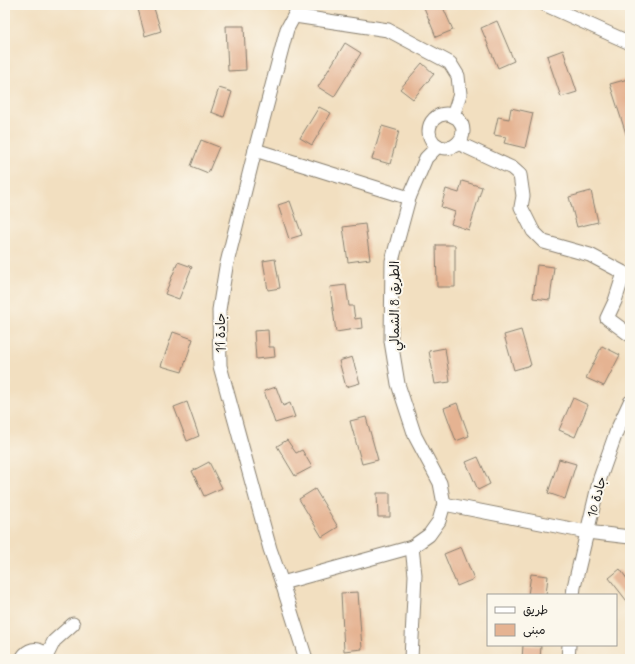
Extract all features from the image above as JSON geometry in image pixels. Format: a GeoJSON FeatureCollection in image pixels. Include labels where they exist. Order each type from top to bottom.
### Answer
{"type":"FeatureCollection","features":[{"type":"Feature","properties":{"kind":"street"},"geometry":{"type":"LineString","coordinates":[[546,5],[630,43]]}},
{"type":"Feature","properties":{"kind":"street"},"geometry":{"type":"LineString","coordinates":[[297,10],[388,30],[450,64],[458,76],[460,94],[453,116]]}},
{"type":"Feature","properties":{"kind":"street","name":"جادة 11"},"geometry":{"type":"LineString","coordinates":[[297,10],[287,30],[255,150],[225,274],[219,310],[220,366],[268,541],[306,659]]}},
{"type":"Feature","properties":{"kind":"street"},"geometry":{"type":"LineString","coordinates":[[444,114],[453,116],[459,120],[463,128],[462,136],[458,143],[449,148],[438,146],[432,141],[429,132],[430,124],[436,117],[444,114]]}},
{"type":"Feature","properties":{"kind":"street"},"geometry":{"type":"LineString","coordinates":[[458,143],[512,168],[520,175],[523,196],[521,207],[533,231],[544,242],[590,255],[624,273],[616,301],[607,318],[630,335]]}},
{"type":"Feature","properties":{"kind":"street","name":"الطريق 8 الشمالي"},"geometry":{"type":"LineString","coordinates":[[282,583],[412,547],[430,535],[439,521],[444,504],[440,483],[415,436],[398,384],[391,341],[392,261],[409,198],[426,158],[438,146]]}},
{"type":"Feature","properties":{"kind":"street"},"geometry":{"type":"LineString","coordinates":[[255,150],[409,198]]}},
{"type":"Feature","properties":{"kind":"street","name":"جادة 10"},"geometry":{"type":"LineString","coordinates":[[573,594],[600,478],[617,430],[630,402]]}},
{"type":"Feature","properties":{"kind":"street"},"geometry":{"type":"LineString","coordinates":[[444,504],[587,532],[630,537]]}},
{"type":"Feature","properties":{"kind":"street"},"geometry":{"type":"LineString","coordinates":[[411,659],[415,575],[412,547]]}},
{"type":"Feature","properties":{"kind":"street"},"geometry":{"type":"LineString","coordinates":[[22,659],[24,655],[32,650],[40,651],[45,657],[54,641],[73,624]]}},
{"type":"Feature","properties":{"kind":"street"},"geometry":{"type":"LineString","coordinates":[[568,659],[569,646]]}},
{"type":"Feature","properties":{"kind":"building"},"geometry":{"type":"Polygon","coordinates":[[[137,5],[153,5],[161,31],[145,36],[137,5]]]}},
{"type":"Feature","properties":{"kind":"building"},"geometry":{"type":"Polygon","coordinates":[[[423,5],[442,5],[453,30],[436,37],[423,5]]]}},
{"type":"Feature","properties":{"kind":"building"},"geometry":{"type":"Polygon","coordinates":[[[497,21],[514,61],[498,68],[481,28],[497,21]]]}},
{"type":"Feature","properties":{"kind":"building"},"geometry":{"type":"Polygon","coordinates":[[[226,26],[244,26],[246,70],[228,71],[226,26]]]}},
{"type":"Feature","properties":{"kind":"building"},"geometry":{"type":"Polygon","coordinates":[[[345,43],[361,53],[334,97],[318,87],[345,43]]]}},
{"type":"Feature","properties":{"kind":"building"},"geometry":{"type":"Polygon","coordinates":[[[563,50],[577,92],[561,97],[547,56],[563,50]]]}},
{"type":"Feature","properties":{"kind":"building"},"geometry":{"type":"Polygon","coordinates":[[[422,63],[434,74],[413,99],[400,89],[422,63]]]}},
{"type":"Feature","properties":{"kind":"building"},"geometry":{"type":"Polygon","coordinates":[[[628,79],[630,86],[630,140],[628,140],[610,84],[628,79]]]}},
{"type":"Feature","properties":{"kind":"building"},"geometry":{"type":"Polygon","coordinates":[[[219,88],[232,92],[224,117],[211,112],[219,88]]]}},
{"type":"Feature","properties":{"kind":"building"},"geometry":{"type":"Polygon","coordinates":[[[319,107],[331,113],[312,145],[300,138],[319,107]]]}},
{"type":"Feature","properties":{"kind":"building"},"geometry":{"type":"Polygon","coordinates":[[[511,108],[533,113],[525,148],[504,143],[506,137],[494,135],[498,117],[509,119],[511,108]]]}},
{"type":"Feature","properties":{"kind":"building"},"geometry":{"type":"Polygon","coordinates":[[[382,126],[399,131],[390,164],[372,159],[382,126]]]}},
{"type":"Feature","properties":{"kind":"building"},"geometry":{"type":"Polygon","coordinates":[[[201,140],[219,147],[208,173],[191,166],[201,140]]]}},
{"type":"Feature","properties":{"kind":"building"},"geometry":{"type":"Polygon","coordinates":[[[462,181],[482,187],[469,230],[451,224],[455,212],[441,207],[446,189],[459,193],[462,181]]]}},
{"type":"Feature","properties":{"kind":"building"},"geometry":{"type":"Polygon","coordinates":[[[591,191],[598,222],[577,227],[569,197],[591,191]]]}},
{"type":"Feature","properties":{"kind":"building"},"geometry":{"type":"Polygon","coordinates":[[[290,201],[302,235],[289,239],[278,205],[290,201]]]}},
{"type":"Feature","properties":{"kind":"building"},"geometry":{"type":"Polygon","coordinates":[[[365,224],[370,259],[348,262],[343,227],[365,224]]]}},
{"type":"Feature","properties":{"kind":"building"},"geometry":{"type":"Polygon","coordinates":[[[436,245],[455,245],[455,287],[437,287],[436,245]]]}},
{"type":"Feature","properties":{"kind":"building"},"geometry":{"type":"Polygon","coordinates":[[[275,259],[280,288],[268,290],[263,261],[275,259]]]}},
{"type":"Feature","properties":{"kind":"building"},"geometry":{"type":"Polygon","coordinates":[[[178,262],[192,267],[179,299],[165,294],[178,262]]]}},
{"type":"Feature","properties":{"kind":"building"},"geometry":{"type":"Polygon","coordinates":[[[537,265],[554,267],[550,300],[533,298],[537,265]]]}},
{"type":"Feature","properties":{"kind":"building"},"geometry":{"type":"Polygon","coordinates":[[[346,285],[349,306],[353,306],[355,319],[361,318],[362,328],[336,332],[330,287],[346,285]]]}},
{"type":"Feature","properties":{"kind":"building"},"geometry":{"type":"Polygon","coordinates":[[[268,330],[269,347],[274,347],[275,357],[256,359],[254,331],[268,330]]]}},
{"type":"Feature","properties":{"kind":"building"},"geometry":{"type":"Polygon","coordinates":[[[521,330],[531,365],[514,370],[504,335],[521,330]]]}},
{"type":"Feature","properties":{"kind":"building"},"geometry":{"type":"Polygon","coordinates":[[[173,332],[193,339],[182,372],[161,366],[173,332]]]}},
{"type":"Feature","properties":{"kind":"building"},"geometry":{"type":"Polygon","coordinates":[[[602,346],[620,355],[604,386],[586,378],[602,346]]]}},
{"type":"Feature","properties":{"kind":"building"},"geometry":{"type":"Polygon","coordinates":[[[445,348],[450,382],[435,384],[429,351],[445,348]]]}},
{"type":"Feature","properties":{"kind":"building"},"geometry":{"type":"Polygon","coordinates":[[[352,357],[360,383],[346,387],[339,361],[352,357]]]}},
{"type":"Feature","properties":{"kind":"building"},"geometry":{"type":"Polygon","coordinates":[[[276,387],[283,406],[290,403],[295,417],[275,423],[264,391],[276,387]]]}},
{"type":"Feature","properties":{"kind":"building"},"geometry":{"type":"Polygon","coordinates":[[[573,398],[588,405],[575,437],[559,430],[573,398]]]}},
{"type":"Feature","properties":{"kind":"building"},"geometry":{"type":"Polygon","coordinates":[[[187,402],[199,436],[187,441],[174,407],[187,402]]]}},
{"type":"Feature","properties":{"kind":"building"},"geometry":{"type":"Polygon","coordinates":[[[457,403],[469,436],[456,441],[444,408],[457,403]]]}},
{"type":"Feature","properties":{"kind":"building"},"geometry":{"type":"Polygon","coordinates":[[[366,417],[378,460],[362,464],[350,421],[366,417]]]}},
{"type":"Feature","properties":{"kind":"building"},"geometry":{"type":"Polygon","coordinates":[[[287,440],[296,453],[302,450],[312,467],[295,476],[277,446],[287,440]]]}},
{"type":"Feature","properties":{"kind":"building"},"geometry":{"type":"Polygon","coordinates":[[[478,457],[490,484],[478,490],[466,462],[478,457]]]}},
{"type":"Feature","properties":{"kind":"building"},"geometry":{"type":"Polygon","coordinates":[[[559,459],[576,464],[565,499],[548,493],[559,459]]]}},
{"type":"Feature","properties":{"kind":"building"},"geometry":{"type":"Polygon","coordinates":[[[209,462],[222,488],[204,496],[192,471],[209,462]]]}},
{"type":"Feature","properties":{"kind":"building"},"geometry":{"type":"Polygon","coordinates":[[[315,489],[338,527],[322,537],[299,499],[315,489]]]}},
{"type":"Feature","properties":{"kind":"building"},"geometry":{"type":"Polygon","coordinates":[[[377,493],[390,493],[390,517],[378,517],[377,493]]]}},
{"type":"Feature","properties":{"kind":"building"},"geometry":{"type":"Polygon","coordinates":[[[461,547],[474,579],[457,586],[444,554],[461,547]]]}},
{"type":"Feature","properties":{"kind":"building"},"geometry":{"type":"Polygon","coordinates":[[[620,569],[630,583],[630,605],[609,578],[620,569]]]}},
{"type":"Feature","properties":{"kind":"building"},"geometry":{"type":"Polygon","coordinates":[[[531,574],[548,576],[546,594],[528,594],[531,574]]]}},
{"type":"Feature","properties":{"kind":"building"},"geometry":{"type":"Polygon","coordinates":[[[358,592],[362,649],[344,651],[341,593],[358,592]]]}},
{"type":"Feature","properties":{"kind":"building"},"geometry":{"type":"Polygon","coordinates":[[[523,646],[541,646],[540,659],[522,659],[523,646]]]}}]}
